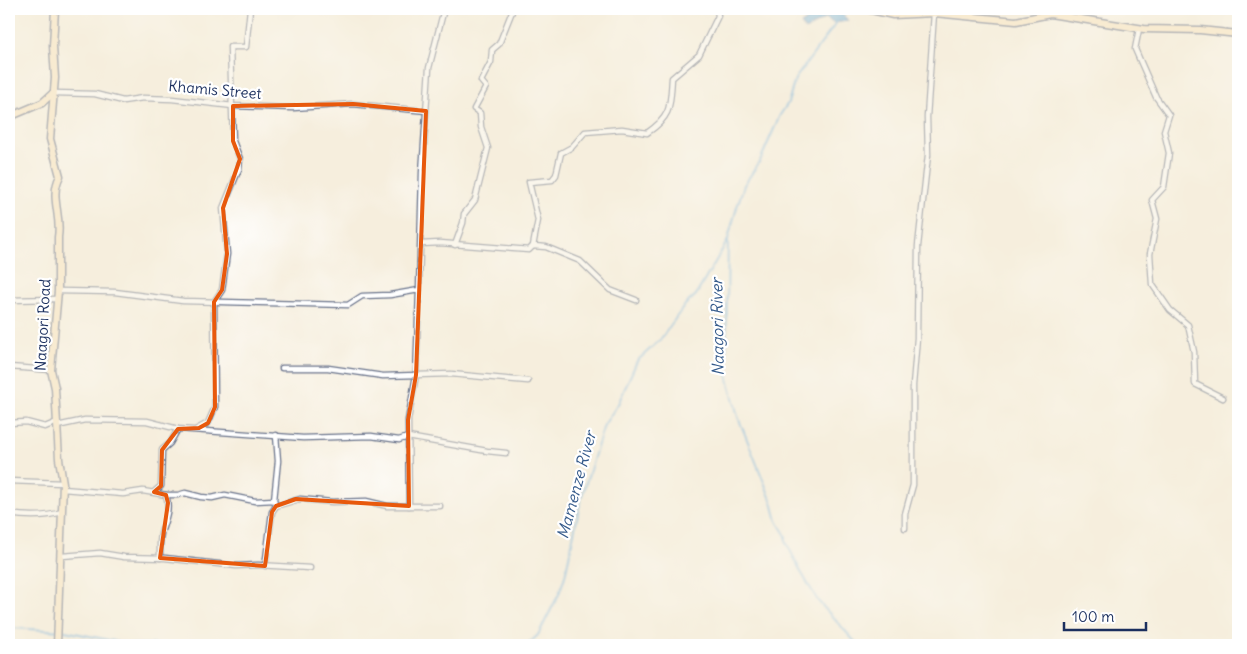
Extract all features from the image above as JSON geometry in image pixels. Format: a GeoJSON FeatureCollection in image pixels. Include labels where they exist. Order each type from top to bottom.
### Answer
{"type":"FeatureCollection","features":[{"type":"Feature","properties":{"kind":"street","name":"Naagori Road"},"geometry":{"type":"LineString","coordinates":[[55,9],[54,92],[50,131],[60,176],[55,186],[54,195],[61,223],[58,237],[58,291],[51,370],[55,388],[63,486],[62,556],[57,645]]}},
{"type":"Feature","properties":{"kind":"street"},"geometry":{"type":"LineString","coordinates":[[197,429],[208,423],[215,407],[214,302],[222,290],[227,254],[223,208],[240,159],[233,141],[230,47],[246,47],[250,9]]}},
{"type":"Feature","properties":{"kind":"street"},"geometry":{"type":"LineString","coordinates":[[410,506],[408,420],[416,375],[422,173],[426,111],[429,68],[444,9]]}},
{"type":"Feature","properties":{"kind":"street"},"geometry":{"type":"LineString","coordinates":[[455,244],[464,223],[464,214],[475,200],[488,148],[481,127],[480,113],[474,109],[486,87],[481,81],[491,62],[492,50],[499,44],[513,9]]}},
{"type":"Feature","properties":{"kind":"street"},"geometry":{"type":"LineString","coordinates":[[421,244],[455,244],[529,250],[533,246],[538,220],[529,182],[552,180],[556,175],[561,153],[572,147],[585,132],[622,129],[635,133],[647,133],[663,122],[670,105],[672,78],[699,55],[718,16],[716,9]]}},
{"type":"Feature","properties":{"kind":"street"},"geometry":{"type":"LineString","coordinates":[[867,9],[893,15],[934,13],[1016,21],[1050,14],[1139,29],[1200,30],[1238,34]]}},
{"type":"Feature","properties":{"kind":"street"},"geometry":{"type":"LineString","coordinates":[[905,528],[905,514],[913,485],[913,385],[917,338],[918,246],[928,155],[927,117],[934,13]]}},
{"type":"Feature","properties":{"kind":"street"},"geometry":{"type":"LineString","coordinates":[[1139,29],[1135,49],[1156,96],[1169,115],[1164,131],[1169,153],[1164,187],[1152,200],[1157,219],[1150,254],[1152,284],[1170,310],[1188,325],[1194,352],[1195,384],[1223,398]]}},
{"type":"Feature","properties":{"kind":"street","name":"Khamis Street"},"geometry":{"type":"LineString","coordinates":[[54,92],[95,94],[123,101],[143,98],[172,99],[233,106],[293,108],[353,104],[426,111]]}},
{"type":"Feature","properties":{"kind":"street"},"geometry":{"type":"LineString","coordinates":[[9,118],[42,104],[54,92]]}},
{"type":"Feature","properties":{"kind":"street"},"geometry":{"type":"LineString","coordinates":[[533,246],[546,247],[580,261],[610,290],[636,300]]}},
{"type":"Feature","properties":{"kind":"street"},"geometry":{"type":"LineString","coordinates":[[58,291],[115,292],[214,302],[348,306],[362,296],[390,296],[419,290]]}},
{"type":"Feature","properties":{"kind":"street"},"geometry":{"type":"LineString","coordinates":[[9,300],[56,299]]}},
{"type":"Feature","properties":{"kind":"street"},"geometry":{"type":"LineString","coordinates":[[9,368],[51,370]]}},
{"type":"Feature","properties":{"kind":"street"},"geometry":{"type":"LineString","coordinates":[[282,368],[328,368],[383,376],[450,374],[528,380]]}},
{"type":"Feature","properties":{"kind":"street"},"geometry":{"type":"LineString","coordinates":[[9,423],[26,422],[46,427],[85,420],[147,421],[178,428],[276,435],[331,438],[371,436],[399,440],[408,437],[487,452],[506,452]]}},
{"type":"Feature","properties":{"kind":"street"},"geometry":{"type":"LineString","coordinates":[[154,492],[161,486],[162,450],[170,443],[178,428]]}},
{"type":"Feature","properties":{"kind":"street"},"geometry":{"type":"LineString","coordinates":[[265,566],[272,512],[275,503],[278,461],[276,435]]}},
{"type":"Feature","properties":{"kind":"street"},"geometry":{"type":"LineString","coordinates":[[9,480],[118,494],[154,492],[178,495],[185,492],[201,497],[212,498],[225,495],[275,503],[300,499],[332,502],[366,501],[387,506],[440,506]]}},
{"type":"Feature","properties":{"kind":"street"},"geometry":{"type":"LineString","coordinates":[[160,558],[162,530],[165,524],[168,503],[166,495]]}},
{"type":"Feature","properties":{"kind":"street"},"geometry":{"type":"LineString","coordinates":[[9,514],[25,518],[32,514],[48,516],[62,512]]}},
{"type":"Feature","properties":{"kind":"street"},"geometry":{"type":"LineString","coordinates":[[62,556],[100,553],[124,557],[160,558],[236,566],[310,568]]}},
{"type":"Feature","properties":{"kind":"highlighted area"},"geometry":{"type":"Polygon","coordinates":[[[353,104],[426,111],[416,375],[408,420],[409,506],[296,499],[276,506],[272,512],[265,566],[160,558],[168,503],[166,495],[154,492],[161,486],[162,450],[178,429],[199,428],[208,423],[215,407],[214,302],[222,290],[227,254],[223,208],[240,159],[233,141],[233,106],[353,104]]]}},
{"type":"Feature","properties":{"kind":"water"},"geometry":{"type":"Polygon","coordinates":[[[833,9],[848,21],[833,23],[826,18],[805,30],[801,24],[820,12],[824,15],[833,9]]]}},
{"type":"Feature","properties":{"kind":"waterway","name":"Naagori River"},"geometry":{"type":"LineString","coordinates":[[841,16],[851,9]]}},
{"type":"Feature","properties":{"kind":"waterway","name":"Naagori River"},"geometry":{"type":"LineString","coordinates":[[837,22],[795,79],[788,103],[780,115],[760,161],[744,185],[737,207],[728,239],[726,371],[738,417],[772,502],[777,521],[786,536],[786,542],[818,601],[858,645]]}},
{"type":"Feature","properties":{"kind":"waterway","name":"Mamenze River"},"geometry":{"type":"LineString","coordinates":[[527,645],[538,635],[559,594],[565,576],[581,499],[604,425],[618,404],[637,361],[660,340],[685,305],[696,295],[728,240]]}},
{"type":"Feature","properties":{"kind":"waterway","name":"Mamenze River"},"geometry":{"type":"LineString","coordinates":[[9,628],[65,631],[129,644],[190,645]]}}]}
